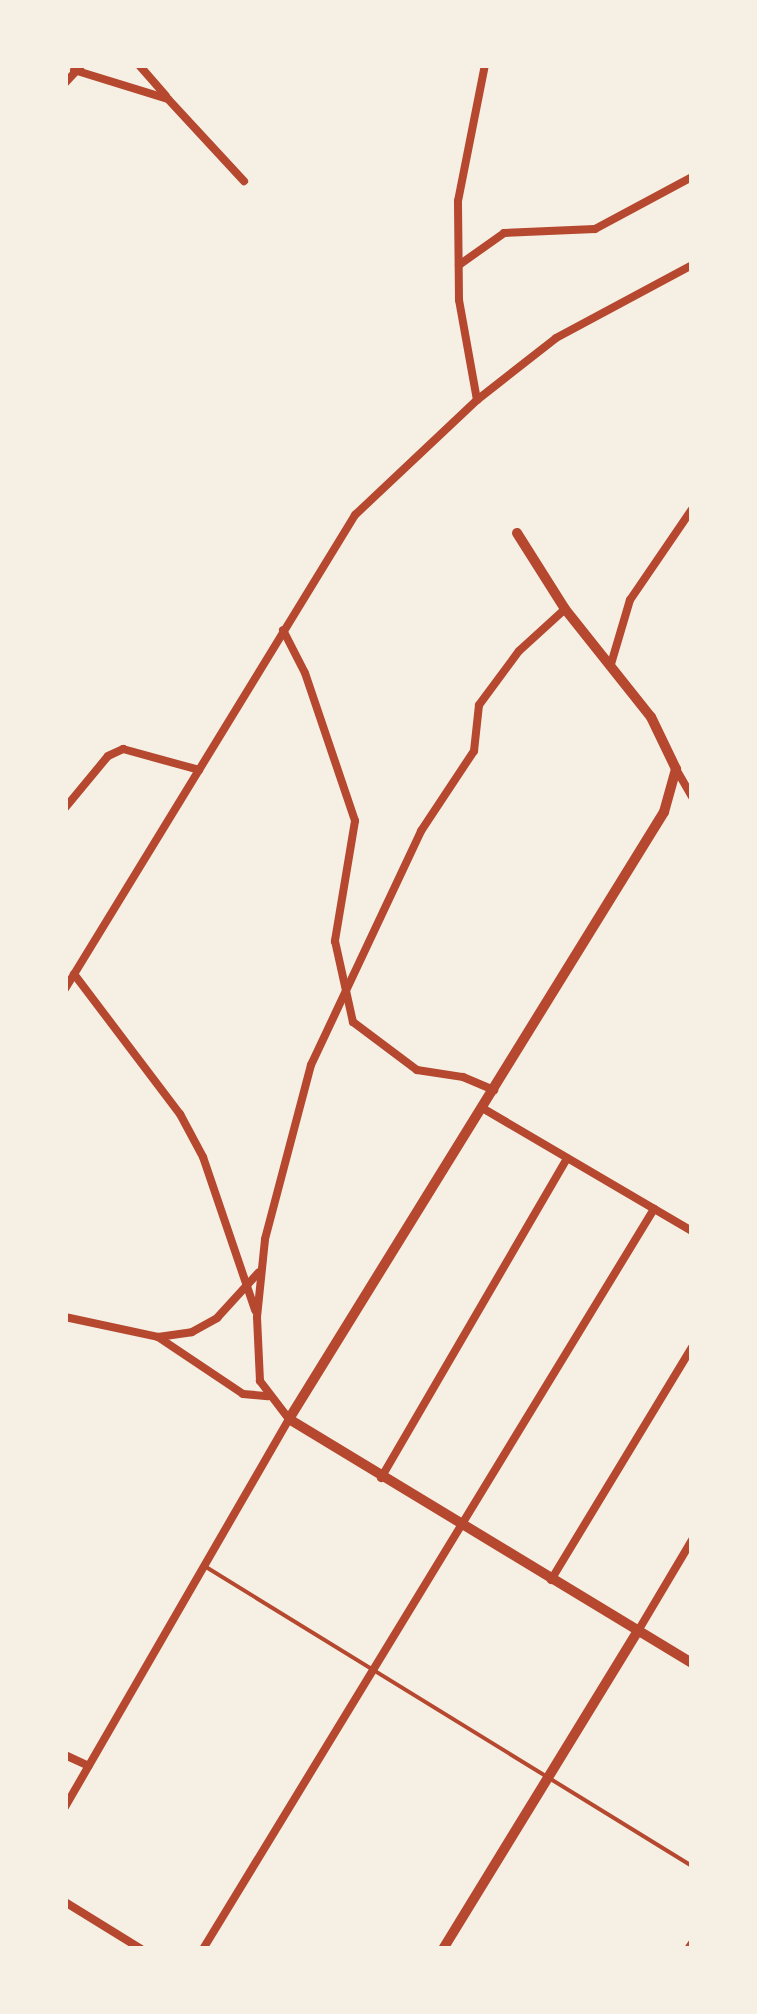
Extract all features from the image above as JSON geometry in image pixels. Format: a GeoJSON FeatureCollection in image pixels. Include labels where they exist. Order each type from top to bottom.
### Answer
{"type":"FeatureCollection","features":[{"type":"Feature","properties":{"kind":"street"},"geometry":{"type":"LineString","coordinates":[[139,65],[244,181]]}},
{"type":"Feature","properties":{"kind":"street"},"geometry":{"type":"LineString","coordinates":[[477,400],[459,265],[458,201],[485,65]]}},
{"type":"Feature","properties":{"kind":"street"},"geometry":{"type":"LineString","coordinates":[[65,83],[78,68],[168,99]]}},
{"type":"Feature","properties":{"kind":"street"},"geometry":{"type":"LineString","coordinates":[[459,265],[504,233],[595,229],[692,177]]}},
{"type":"Feature","properties":{"kind":"street"},"geometry":{"type":"LineString","coordinates":[[257,1317],[203,1158],[180,1114],[68,980],[355,515],[477,400],[556,338],[692,265]]}},
{"type":"Feature","properties":{"kind":"street"},"geometry":{"type":"LineString","coordinates":[[611,664],[630,600],[692,509]]}},
{"type":"Feature","properties":{"kind":"street"},"geometry":{"type":"LineString","coordinates":[[518,533],[565,609],[650,717],[691,793]]}},
{"type":"Feature","properties":{"kind":"street"},"geometry":{"type":"LineString","coordinates":[[565,609],[519,651],[479,705],[474,751],[421,831],[311,1065],[261,1269],[257,1317],[260,1381],[268,1396],[290,1418],[381,1478],[692,1663]]}},
{"type":"Feature","properties":{"kind":"street"},"geometry":{"type":"LineString","coordinates":[[283,630],[304,673],[354,821],[335,940],[353,1022],[396,1060],[495,1091]]}},
{"type":"Feature","properties":{"kind":"street"},"geometry":{"type":"LineString","coordinates":[[65,808],[108,756],[123,749],[199,770]]}},
{"type":"Feature","properties":{"kind":"street"},"geometry":{"type":"LineString","coordinates":[[65,1806],[290,1418],[664,812],[676,769]]}},
{"type":"Feature","properties":{"kind":"street"},"geometry":{"type":"LineString","coordinates":[[484,1109],[692,1231]]}},
{"type":"Feature","properties":{"kind":"street"},"geometry":{"type":"LineString","coordinates":[[381,1478],[567,1158]]}},
{"type":"Feature","properties":{"kind":"street"},"geometry":{"type":"LineString","coordinates":[[204,1949],[654,1209]]}},
{"type":"Feature","properties":{"kind":"street"},"geometry":{"type":"LineString","coordinates":[[65,1317],[158,1337],[192,1332],[218,1318],[261,1269]]}},
{"type":"Feature","properties":{"kind":"street"},"geometry":{"type":"LineString","coordinates":[[158,1337],[243,1394],[268,1396]]}},
{"type":"Feature","properties":{"kind":"street"},"geometry":{"type":"LineString","coordinates":[[551,1580],[692,1347]]}},
{"type":"Feature","properties":{"kind":"street"},"geometry":{"type":"LineString","coordinates":[[443,1949],[692,1540]]}},
{"type":"Feature","properties":{"kind":"street"},"geometry":{"type":"LineString","coordinates":[[65,1756],[90,1766]]}},
{"type":"Feature","properties":{"kind":"street"},"geometry":{"type":"LineString","coordinates":[[65,1902],[140,1949]]}},
{"type":"Feature","properties":{"kind":"lane"},"geometry":{"type":"LineString","coordinates":[[205,1566],[692,1866]]}}]}
